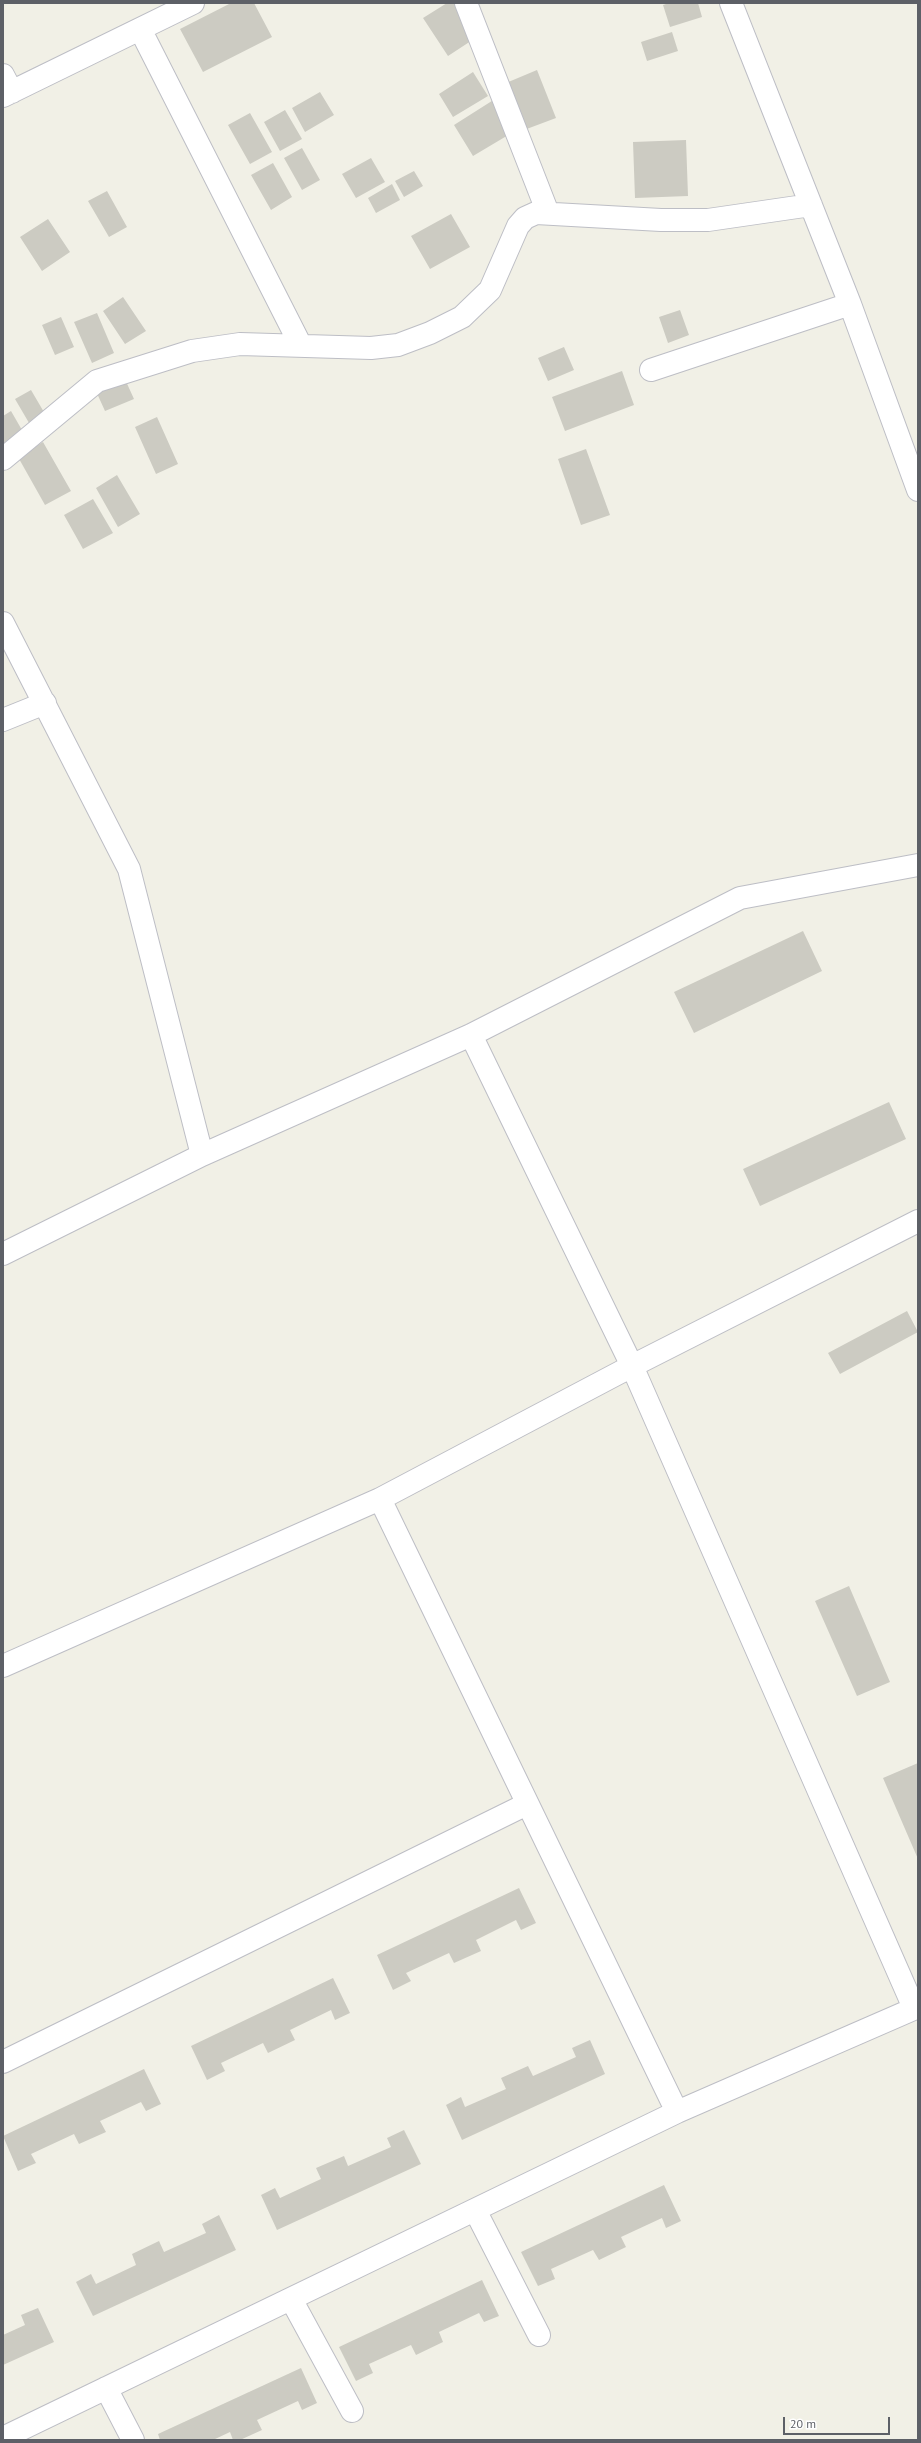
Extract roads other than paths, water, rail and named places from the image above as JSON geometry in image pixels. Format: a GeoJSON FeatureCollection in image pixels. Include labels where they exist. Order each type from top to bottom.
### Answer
{"type":"FeatureCollection","features":[{"type":"Feature","properties":{"kind":"street"},"geometry":{"type":"LineString","coordinates":[[6,88],[140,29],[193,3]]}},
{"type":"Feature","properties":{"kind":"street"},"geometry":{"type":"LineString","coordinates":[[466,3],[548,213]]}},
{"type":"Feature","properties":{"kind":"street"},"geometry":{"type":"LineString","coordinates":[[731,3],[850,304],[918,490]]}},
{"type":"Feature","properties":{"kind":"street"},"geometry":{"type":"LineString","coordinates":[[140,29],[301,346]]}},
{"type":"Feature","properties":{"kind":"street"},"geometry":{"type":"LineString","coordinates":[[3,459],[97,382],[109,376],[192,351],[240,344],[371,348],[398,345],[430,333],[462,317],[490,290],[518,226],[525,218],[536,213],[661,220],[708,220],[811,205]]}},
{"type":"Feature","properties":{"kind":"street"},"geometry":{"type":"LineString","coordinates":[[651,370],[850,304]]}},
{"type":"Feature","properties":{"kind":"street"},"geometry":{"type":"LineString","coordinates":[[3,623],[129,869],[202,1155]]}},
{"type":"Feature","properties":{"kind":"street"},"geometry":{"type":"LineString","coordinates":[[3,720],[45,703]]}},
{"type":"Feature","properties":{"kind":"street"},"geometry":{"type":"LineString","coordinates":[[3,1254],[202,1155],[471,1035],[740,898],[918,865]]}},
{"type":"Feature","properties":{"kind":"street"},"geometry":{"type":"LineString","coordinates":[[3,2438],[677,2112],[916,2008],[632,1366],[471,1035]]}},
{"type":"Feature","properties":{"kind":"street"},"geometry":{"type":"LineString","coordinates":[[3,1666],[380,1499],[632,1366],[918,1221]]}},
{"type":"Feature","properties":{"kind":"street"},"geometry":{"type":"LineString","coordinates":[[380,1499],[677,2112]]}},
{"type":"Feature","properties":{"kind":"street"},"geometry":{"type":"LineString","coordinates":[[3,2062],[527,1804]]}},
{"type":"Feature","properties":{"kind":"street"},"geometry":{"type":"LineString","coordinates":[[474,2210],[539,2335]]}},
{"type":"Feature","properties":{"kind":"street"},"geometry":{"type":"LineString","coordinates":[[291,2299],[352,2411]]}},
{"type":"Feature","properties":{"kind":"street"},"geometry":{"type":"LineString","coordinates":[[106,2388],[133,2440]]}}]}
